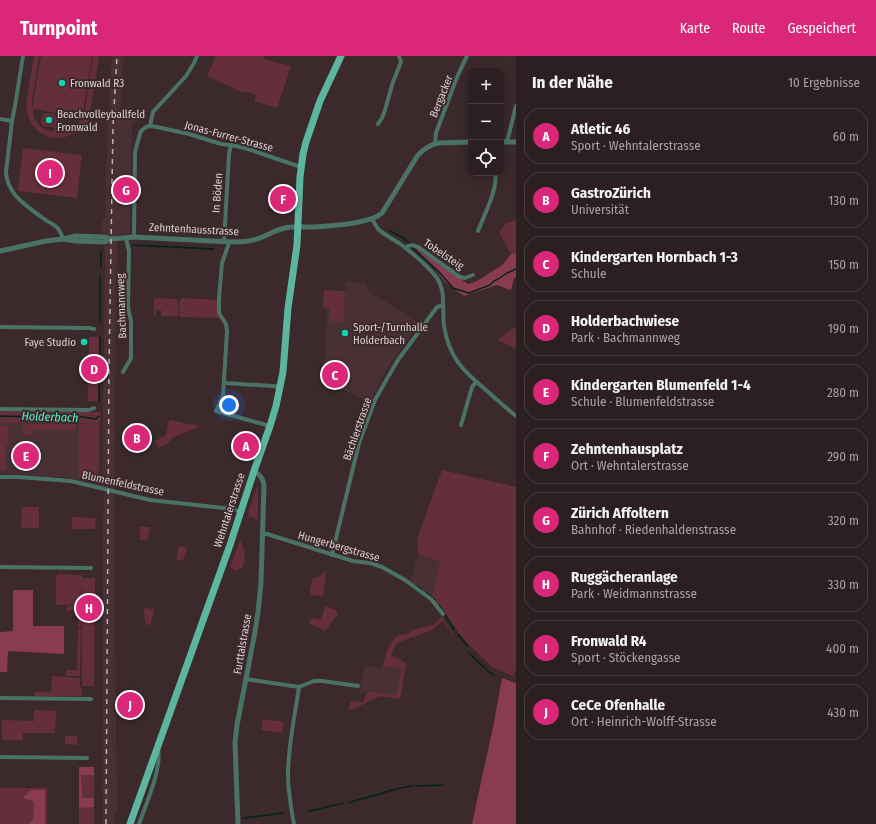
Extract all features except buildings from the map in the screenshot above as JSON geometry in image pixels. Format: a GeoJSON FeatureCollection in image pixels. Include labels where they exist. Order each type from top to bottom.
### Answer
{"type":"FeatureCollection","features":[{"type":"Feature","properties":{"kind":"main road","name":"Wehntalerstrasse"},"geometry":{"type":"LineString","coordinates":[[130,824],[270,426],[284,366],[288,308],[294,267],[302,167],[306,142],[328,82],[341,56]]}},
{"type":"Feature","properties":{"kind":"street"},"geometry":{"type":"LineString","coordinates":[[23,56],[12,121],[6,172],[8,185],[18,199],[59,230],[63,239]]}},
{"type":"Feature","properties":{"kind":"street"},"geometry":{"type":"LineString","coordinates":[[134,237],[136,145],[141,131],[150,126],[153,112],[186,76],[197,56]]}},
{"type":"Feature","properties":{"kind":"street"},"geometry":{"type":"LineString","coordinates":[[378,124],[386,110],[393,82],[401,62],[399,56]]}},
{"type":"Feature","properties":{"kind":"street","name":"Bergacker"},"geometry":{"type":"LineString","coordinates":[[435,143],[436,132],[467,56]]}},
{"type":"Feature","properties":{"kind":"street"},"geometry":{"type":"LineString","coordinates":[[516,106],[504,142],[516,142]]}},
{"type":"Feature","properties":{"kind":"street"},"geometry":{"type":"LineString","coordinates":[[0,119],[12,121]]}},
{"type":"Feature","properties":{"kind":"street","name":"Jonas-Furrer-Strasse"},"geometry":{"type":"LineString","coordinates":[[150,126],[189,134],[221,144],[248,149],[302,167]]}},
{"type":"Feature","properties":{"kind":"street"},"geometry":{"type":"LineString","coordinates":[[468,142],[435,143],[426,148],[418,155],[385,210],[372,219],[378,229],[414,254],[437,278],[442,290],[444,325],[448,341],[460,367],[516,416]]}},
{"type":"Feature","properties":{"kind":"street","name":"In Böden"},"geometry":{"type":"LineString","coordinates":[[230,145],[226,241],[228,246],[222,263],[219,298],[219,313],[226,324],[227,331],[223,396],[216,411],[270,426]]}},
{"type":"Feature","properties":{"kind":"street"},"geometry":{"type":"LineString","coordinates":[[478,231],[493,194],[496,184],[495,176]]}},
{"type":"Feature","properties":{"kind":"street","name":"Zehntenhausstrasse"},"geometry":{"type":"LineString","coordinates":[[0,251],[76,236],[105,237],[111,240],[134,237],[251,241],[271,232],[287,228],[362,222],[372,219]]}},
{"type":"Feature","properties":{"kind":"street","name":"Bachmannweg"},"geometry":{"type":"LineString","coordinates":[[123,372],[131,358],[131,321],[128,308],[129,251],[126,238]]}},
{"type":"Feature","properties":{"kind":"street","name":"Tobelsteig"},"geometry":{"type":"LineString","coordinates":[[405,248],[410,245],[418,247],[460,277],[465,278],[473,275]]}},
{"type":"Feature","properties":{"kind":"street","name":"Bächlerstrasse"},"geometry":{"type":"LineString","coordinates":[[332,555],[359,443],[375,400],[398,360],[436,307],[443,305]]}},
{"type":"Feature","properties":{"kind":"street"},"geometry":{"type":"LineString","coordinates":[[0,327],[94,329]]}},
{"type":"Feature","properties":{"kind":"street"},"geometry":{"type":"LineString","coordinates":[[461,425],[472,387],[476,382]]}},
{"type":"Feature","properties":{"kind":"street"},"geometry":{"type":"LineString","coordinates":[[224,383],[280,387]]}},
{"type":"Feature","properties":{"kind":"street"},"geometry":{"type":"LineString","coordinates":[[0,409],[89,410],[94,408]]}},
{"type":"Feature","properties":{"kind":"street","name":"Furttalstrasse"},"geometry":{"type":"LineString","coordinates":[[238,824],[235,742],[255,632],[261,582],[264,485],[259,474],[254,471]]}},
{"type":"Feature","properties":{"kind":"street","name":"Blumenfeldstrasse"},"geometry":{"type":"LineString","coordinates":[[0,477],[71,481],[150,500],[233,509],[241,512]]}},
{"type":"Feature","properties":{"kind":"street","name":"Hungerbergstrasse"},"geometry":{"type":"LineString","coordinates":[[263,534],[352,561],[370,563],[382,567],[405,580],[430,598],[443,614]]}},
{"type":"Feature","properties":{"kind":"street"},"geometry":{"type":"LineString","coordinates":[[0,567],[91,568]]}},
{"type":"Feature","properties":{"kind":"street"},"geometry":{"type":"LineString","coordinates":[[246,679],[299,688],[314,681],[358,686]]}},
{"type":"Feature","properties":{"kind":"street"},"geometry":{"type":"LineString","coordinates":[[294,824],[288,788],[288,763],[299,688]]}},
{"type":"Feature","properties":{"kind":"street"},"geometry":{"type":"LineString","coordinates":[[0,698],[91,699]]}},
{"type":"Feature","properties":{"kind":"street"},"geometry":{"type":"LineString","coordinates":[[139,824],[156,776],[159,757],[158,746]]}},
{"type":"Feature","properties":{"kind":"street"},"geometry":{"type":"LineString","coordinates":[[0,757],[87,758]]}},
{"type":"Feature","properties":{"kind":"shaded area","name":"Fronwald R3"},"geometry":{"type":"Polygon","coordinates":[[[34,56],[39,56],[32,109],[41,56],[92,56],[82,117],[85,110],[93,56],[99,56],[87,131],[80,130],[71,135],[62,137],[45,135],[32,124],[28,115],[26,104],[34,56]],[[33,109],[34,117],[38,124],[53,132],[56,113],[33,109]],[[59,113],[56,133],[72,129],[82,117],[59,113]]]}},
{"type":"Feature","properties":{"kind":"shaded area"},"geometry":{"type":"Polygon","coordinates":[[[113,56],[124,56],[120,112],[136,120],[132,125],[130,234],[117,234],[114,494],[117,812],[115,812],[115,824],[103,824],[103,520],[105,487],[102,486],[105,244],[107,233],[101,233],[102,218],[105,218],[108,107],[113,56]]]}},
{"type":"Feature","properties":{"kind":"shaded area"},"geometry":{"type":"Polygon","coordinates":[[[216,56],[264,56],[263,59],[291,66],[277,108],[254,101],[256,95],[245,91],[244,93],[207,76],[216,56]]]}},
{"type":"Feature","properties":{"kind":"shaded area","name":"Beachvolleyballfeld Fronwald"},"geometry":{"type":"Polygon","coordinates":[[[43,114],[55,114],[53,127],[43,126],[41,123],[43,114]]]}},
{"type":"Feature","properties":{"kind":"shaded area"},"geometry":{"type":"Polygon","coordinates":[[[23,148],[82,155],[77,198],[18,191],[23,148]]]}},
{"type":"Feature","properties":{"kind":"shaded area"},"geometry":{"type":"Polygon","coordinates":[[[516,220],[516,253],[511,254],[499,232],[506,223],[516,220]]]}},
{"type":"Feature","properties":{"kind":"shaded area"},"geometry":{"type":"Polygon","coordinates":[[[415,248],[468,284],[477,281],[502,265],[511,254],[516,253],[516,277],[514,278],[511,290],[497,285],[464,296],[446,283],[433,267],[414,249],[415,248]]]}},
{"type":"Feature","properties":{"kind":"shaded area"},"geometry":{"type":"Polygon","coordinates":[[[346,282],[366,284],[368,291],[420,323],[394,358],[370,401],[335,387],[323,386],[327,308],[323,308],[324,290],[345,291],[346,282]]]}},
{"type":"Feature","properties":{"kind":"shaded area"},"geometry":{"type":"Polygon","coordinates":[[[324,290],[345,291],[344,322],[330,321],[330,307],[323,307],[324,290]]]}},
{"type":"Feature","properties":{"kind":"shaded area"},"geometry":{"type":"Polygon","coordinates":[[[154,298],[177,299],[179,316],[161,316],[161,310],[156,310],[156,316],[154,316],[154,298]]]}},
{"type":"Feature","properties":{"kind":"shaded area"},"geometry":{"type":"Polygon","coordinates":[[[182,298],[218,300],[221,318],[180,317],[179,302],[182,298]]]}},
{"type":"Feature","properties":{"kind":"shaded area"},"geometry":{"type":"Polygon","coordinates":[[[516,326],[516,349],[498,340],[516,326]]]}},
{"type":"Feature","properties":{"kind":"shaded area"},"geometry":{"type":"Polygon","coordinates":[[[89,337],[100,337],[99,401],[88,401],[89,337]]]}},
{"type":"Feature","properties":{"kind":"shaded area"},"geometry":{"type":"Polygon","coordinates":[[[0,411],[101,412],[100,423],[0,423],[0,411]]]}},
{"type":"Feature","properties":{"kind":"shaded area"},"geometry":{"type":"Polygon","coordinates":[[[169,420],[199,427],[173,437],[167,444],[157,448],[158,444],[155,443],[155,441],[166,435],[169,420]]]}},
{"type":"Feature","properties":{"kind":"shaded area"},"geometry":{"type":"Polygon","coordinates":[[[0,423],[100,423],[100,485],[64,477],[0,474],[0,423]]]}},
{"type":"Feature","properties":{"kind":"shaded area"},"geometry":{"type":"Polygon","coordinates":[[[23,424],[76,424],[76,430],[31,430],[31,434],[23,434],[23,424]]]}},
{"type":"Feature","properties":{"kind":"shaded area"},"geometry":{"type":"Polygon","coordinates":[[[79,424],[99,424],[98,482],[79,477],[79,424]]]}},
{"type":"Feature","properties":{"kind":"shaded area"},"geometry":{"type":"Polygon","coordinates":[[[0,426],[9,426],[8,445],[6,445],[6,470],[0,470],[0,426]]]}},
{"type":"Feature","properties":{"kind":"shaded area"},"geometry":{"type":"Polygon","coordinates":[[[442,470],[516,487],[516,670],[513,676],[492,667],[464,640],[432,596],[440,562],[418,554],[417,539],[442,470]]]}},
{"type":"Feature","properties":{"kind":"shaded area"},"geometry":{"type":"Polygon","coordinates":[[[257,488],[257,521],[252,517],[247,518],[257,488]]]}},
{"type":"Feature","properties":{"kind":"shaded area"},"geometry":{"type":"Polygon","coordinates":[[[22,507],[39,507],[39,528],[21,528],[22,507]]]}},
{"type":"Feature","properties":{"kind":"shaded area"},"geometry":{"type":"Polygon","coordinates":[[[72,517],[96,518],[95,529],[72,529],[72,517]]]}},
{"type":"Feature","properties":{"kind":"shaded area"},"geometry":{"type":"Polygon","coordinates":[[[140,527],[150,527],[147,541],[140,540],[140,527]]]}},
{"type":"Feature","properties":{"kind":"shaded area"},"geometry":{"type":"Polygon","coordinates":[[[241,541],[245,558],[244,563],[240,569],[235,570],[230,567],[241,541]]]}},
{"type":"Feature","properties":{"kind":"shaded area"},"geometry":{"type":"Polygon","coordinates":[[[179,546],[187,548],[183,561],[176,559],[179,546]]]}},
{"type":"Feature","properties":{"kind":"shaded area"},"geometry":{"type":"Polygon","coordinates":[[[418,554],[440,562],[432,596],[410,581],[418,554]]]}},
{"type":"Feature","properties":{"kind":"shaded area"},"geometry":{"type":"Polygon","coordinates":[[[325,571],[323,596],[309,595],[312,579],[318,577],[325,571]]]}},
{"type":"Feature","properties":{"kind":"shaded area"},"geometry":{"type":"Polygon","coordinates":[[[58,574],[82,575],[82,578],[95,578],[94,686],[82,686],[82,583],[81,604],[56,605],[56,577],[58,574]]]}},
{"type":"Feature","properties":{"kind":"shaded area"},"geometry":{"type":"Polygon","coordinates":[[[13,590],[33,590],[33,626],[64,626],[64,654],[8,651],[7,672],[0,672],[0,632],[13,631],[13,590]]]}},
{"type":"Feature","properties":{"kind":"shaded area"},"geometry":{"type":"Polygon","coordinates":[[[81,605],[81,627],[78,627],[79,610],[67,611],[67,606],[81,605]]]}},
{"type":"Feature","properties":{"kind":"shaded area"},"geometry":{"type":"Polygon","coordinates":[[[325,606],[336,610],[338,614],[325,631],[309,623],[312,618],[321,620],[325,606]]]}},
{"type":"Feature","properties":{"kind":"shaded area"},"geometry":{"type":"Polygon","coordinates":[[[144,608],[154,609],[151,624],[145,625],[144,608]]]}},
{"type":"Feature","properties":{"kind":"shaded area"},"geometry":{"type":"Polygon","coordinates":[[[442,616],[460,647],[443,621],[430,631],[397,643],[391,655],[406,663],[400,699],[380,696],[349,711],[350,701],[363,702],[367,691],[396,695],[402,668],[383,666],[391,643],[402,634],[408,634],[415,629],[433,625],[442,616]]]}},
{"type":"Feature","properties":{"kind":"shaded area"},"geometry":{"type":"Polygon","coordinates":[[[78,629],[81,629],[80,676],[66,676],[66,670],[77,670],[78,629]]]}},
{"type":"Feature","properties":{"kind":"shaded area"},"geometry":{"type":"Polygon","coordinates":[[[389,660],[402,668],[396,695],[366,691],[359,695],[364,667],[370,666],[379,669],[389,660]]]}},
{"type":"Feature","properties":{"kind":"shaded area"},"geometry":{"type":"Polygon","coordinates":[[[52,676],[80,678],[82,696],[35,696],[35,692],[51,692],[52,676]]]}},
{"type":"Feature","properties":{"kind":"shaded area"},"geometry":{"type":"Polygon","coordinates":[[[502,678],[516,683],[516,824],[472,824],[494,722],[502,678]]]}},
{"type":"Feature","properties":{"kind":"shaded area"},"geometry":{"type":"Polygon","coordinates":[[[34,710],[56,711],[55,733],[23,733],[23,740],[2,740],[2,720],[34,721],[34,710]]]}},
{"type":"Feature","properties":{"kind":"shaded area"},"geometry":{"type":"Polygon","coordinates":[[[263,719],[284,722],[282,733],[261,730],[263,719]]]}},
{"type":"Feature","properties":{"kind":"shaded area"},"geometry":{"type":"Polygon","coordinates":[[[65,736],[77,736],[77,745],[65,744],[65,736]]]}},
{"type":"Feature","properties":{"kind":"shaded area"},"geometry":{"type":"Polygon","coordinates":[[[79,767],[94,767],[94,824],[79,824],[79,767]]]}},
{"type":"Feature","properties":{"kind":"shaded area"},"geometry":{"type":"Polygon","coordinates":[[[79,767],[94,767],[94,775],[81,775],[82,798],[94,798],[94,807],[79,808],[79,767]]]}},
{"type":"Feature","properties":{"kind":"shaded area"},"geometry":{"type":"Polygon","coordinates":[[[0,788],[47,788],[47,824],[0,824],[0,788]]]}},
{"type":"Feature","properties":{"kind":"shaded area"},"geometry":{"type":"Polygon","coordinates":[[[32,790],[45,790],[45,824],[29,824],[33,819],[34,802],[23,798],[32,790]]]}},
{"type":"Feature","properties":{"kind":"waterway","name":"Holderbach"},"geometry":{"type":"LineString","coordinates":[[390,231],[404,238],[409,243]]}},
{"type":"Feature","properties":{"kind":"waterway","name":"Holderbach"},"geometry":{"type":"LineString","coordinates":[[133,245],[214,249]]}},
{"type":"Feature","properties":{"kind":"waterway","name":"Holderbach"},"geometry":{"type":"LineString","coordinates":[[412,247],[439,272],[453,288],[469,293],[490,285],[494,281],[516,269]]}},
{"type":"Feature","properties":{"kind":"waterway","name":"Holderbach"},"geometry":{"type":"LineString","coordinates":[[101,251],[101,266]]}},
{"type":"Feature","properties":{"kind":"waterway","name":"Holderbach"},"geometry":{"type":"LineString","coordinates":[[100,277],[100,321]]}},
{"type":"Feature","properties":{"kind":"waterway","name":"Holderbach"},"geometry":{"type":"LineString","coordinates":[[99,401],[100,337]]}},
{"type":"Feature","properties":{"kind":"waterway","name":"Holderbach"},"geometry":{"type":"LineString","coordinates":[[0,416],[83,417],[96,419],[99,416]]}},
{"type":"Feature","properties":{"kind":"waterway"},"geometry":{"type":"LineString","coordinates":[[416,586],[421,589]]}},
{"type":"Feature","properties":{"kind":"waterway"},"geometry":{"type":"LineString","coordinates":[[425,592],[435,600]]}},
{"type":"Feature","properties":{"kind":"waterway"},"geometry":{"type":"LineString","coordinates":[[439,605],[454,629]]}},
{"type":"Feature","properties":{"kind":"waterway"},"geometry":{"type":"LineString","coordinates":[[458,634],[468,647]]}},
{"type":"Feature","properties":{"kind":"waterway"},"geometry":{"type":"LineString","coordinates":[[469,653],[494,675]]}},
{"type":"Feature","properties":{"kind":"waterway"},"geometry":{"type":"LineString","coordinates":[[416,786],[443,785]]}},
{"type":"Feature","properties":{"kind":"waterway"},"geometry":{"type":"LineString","coordinates":[[349,803],[394,789],[413,786]]}},
{"type":"Feature","properties":{"kind":"waterway"},"geometry":{"type":"LineString","coordinates":[[308,811],[343,803]]}},
{"type":"Feature","properties":{"kind":"waterway"},"geometry":{"type":"LineString","coordinates":[[244,818],[283,813]]}},
{"type":"Feature","properties":{"kind":"railway"},"geometry":{"type":"LineString","coordinates":[[106,824],[109,367],[113,125],[117,56]]}},
{"type":"Feature","properties":{"kind":"place","name":"Fronwald R3"},"geometry":{"type":"Point","coordinates":[62,83]}},
{"type":"Feature","properties":{"kind":"place","name":"Beachvolleyballfeld Fronwald"},"geometry":{"type":"Point","coordinates":[49,120]}},
{"type":"Feature","properties":{"kind":"place","name":"Fronwald R4"},"geometry":{"type":"Point","coordinates":[50,173]}},
{"type":"Feature","properties":{"kind":"place","name":"Zürich Affoltern"},"geometry":{"type":"Point","coordinates":[126,190]}},
{"type":"Feature","properties":{"kind":"place","name":"Zehntenhausplatz"},"geometry":{"type":"Point","coordinates":[283,199]}},
{"type":"Feature","properties":{"kind":"place","name":"Sport-/Turnhalle Holderbach"},"geometry":{"type":"Point","coordinates":[345,333]}},
{"type":"Feature","properties":{"kind":"place","name":"Faye Studio"},"geometry":{"type":"Point","coordinates":[84,342]}},
{"type":"Feature","properties":{"kind":"place","name":"Holderbachwiese"},"geometry":{"type":"Point","coordinates":[94,369]}},
{"type":"Feature","properties":{"kind":"place","name":"Kindergarten Hornbach 1-3"},"geometry":{"type":"Point","coordinates":[335,375]}},
{"type":"Feature","properties":{"kind":"place","name":"GastroZürich"},"geometry":{"type":"Point","coordinates":[137,438]}},
{"type":"Feature","properties":{"kind":"place","name":"Atletic 46"},"geometry":{"type":"Point","coordinates":[246,446]}},
{"type":"Feature","properties":{"kind":"place","name":"Kindergarten Blumenfeld 1-4"},"geometry":{"type":"Point","coordinates":[26,456]}},
{"type":"Feature","properties":{"kind":"place","name":"Ruggächeranlage"},"geometry":{"type":"Point","coordinates":[89,608]}},
{"type":"Feature","properties":{"kind":"place","name":"CeCe Ofenhalle"},"geometry":{"type":"Point","coordinates":[130,705]}}]}
